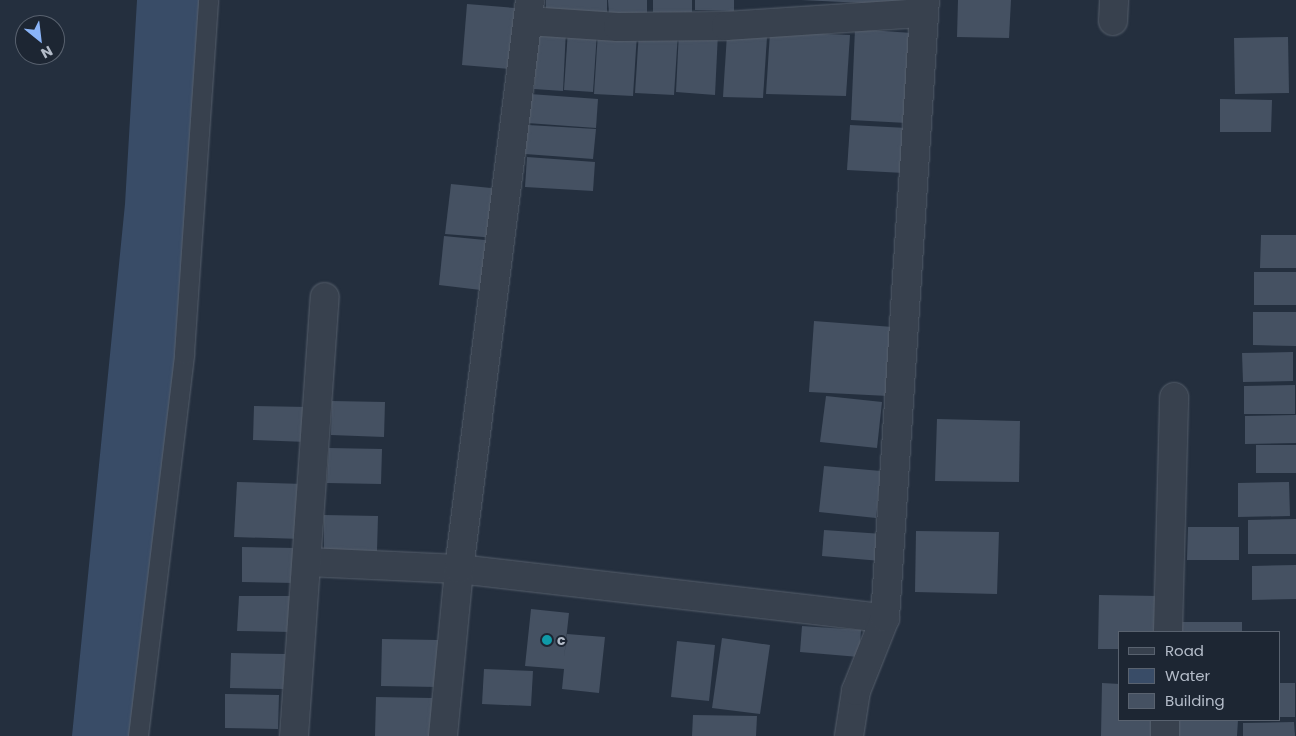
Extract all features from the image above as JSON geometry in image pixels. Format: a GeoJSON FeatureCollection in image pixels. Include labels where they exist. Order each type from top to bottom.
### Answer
{"type":"FeatureCollection","features":[{"type":"Feature","properties":{"kind":"street"},"geometry":{"type":"LineString","coordinates":[[442,736],[459,569],[529,11],[618,27],[784,12],[924,7],[885,618],[856,691],[849,736]]}},
{"type":"Feature","properties":{"kind":"street"},"geometry":{"type":"LineString","coordinates":[[294,736],[325,297]]}},
{"type":"Feature","properties":{"kind":"street"},"geometry":{"type":"LineString","coordinates":[[1168,631],[1174,397]]}},
{"type":"Feature","properties":{"kind":"street"},"geometry":{"type":"LineString","coordinates":[[307,562],[459,569],[885,618]]}},
{"type":"Feature","properties":{"kind":"street"},"geometry":{"type":"LineString","coordinates":[[1165,736],[1166,721]]}},
{"type":"Feature","properties":{"kind":"lane"},"geometry":{"type":"LineString","coordinates":[[138,736],[184,354],[208,0]]}},
{"type":"Feature","properties":{"kind":"water"},"geometry":{"type":"Polygon","coordinates":[[[137,0],[208,0],[200,122],[138,736],[72,736],[125,204],[137,0]]]}},
{"type":"Feature","properties":{"kind":"building"},"geometry":{"type":"Polygon","coordinates":[[[546,0],[607,0],[607,20],[546,20],[546,0]]]}},
{"type":"Feature","properties":{"kind":"building"},"geometry":{"type":"Polygon","coordinates":[[[608,0],[647,0],[647,14],[609,13],[608,0]]]}},
{"type":"Feature","properties":{"kind":"building"},"geometry":{"type":"Polygon","coordinates":[[[653,0],[692,0],[692,13],[653,12],[653,0]]]}},
{"type":"Feature","properties":{"kind":"building"},"geometry":{"type":"Polygon","coordinates":[[[695,0],[734,0],[734,11],[695,10],[695,0]]]}},
{"type":"Feature","properties":{"kind":"building"},"geometry":{"type":"Polygon","coordinates":[[[801,0],[906,0],[905,5],[801,0]]]}},
{"type":"Feature","properties":{"kind":"building"},"geometry":{"type":"Polygon","coordinates":[[[958,0],[1011,0],[1009,38],[957,37],[958,0]]]}},
{"type":"Feature","properties":{"kind":"building"},"geometry":{"type":"Polygon","coordinates":[[[467,4],[515,8],[510,69],[462,65],[467,4]]]}},
{"type":"Feature","properties":{"kind":"building"},"geometry":{"type":"Polygon","coordinates":[[[538,29],[566,30],[563,91],[534,89],[538,29]]]}},
{"type":"Feature","properties":{"kind":"building"},"geometry":{"type":"Polygon","coordinates":[[[855,29],[912,33],[907,123],[851,120],[855,29]]]}},
{"type":"Feature","properties":{"kind":"building"},"geometry":{"type":"Polygon","coordinates":[[[568,30],[597,32],[593,92],[564,90],[568,30]]]}},
{"type":"Feature","properties":{"kind":"building"},"geometry":{"type":"Polygon","coordinates":[[[639,31],[678,33],[674,95],[635,93],[639,31]]]}},
{"type":"Feature","properties":{"kind":"building"},"geometry":{"type":"Polygon","coordinates":[[[679,31],[718,33],[715,95],[676,92],[679,31]]]}},
{"type":"Feature","properties":{"kind":"building"},"geometry":{"type":"Polygon","coordinates":[[[598,32],[637,34],[633,96],[594,94],[598,32]]]}},
{"type":"Feature","properties":{"kind":"building"},"geometry":{"type":"Polygon","coordinates":[[[770,32],[850,35],[846,96],[766,94],[770,32]]]}},
{"type":"Feature","properties":{"kind":"building"},"geometry":{"type":"Polygon","coordinates":[[[727,34],[767,37],[763,98],[723,97],[727,34]]]}},
{"type":"Feature","properties":{"kind":"building"},"geometry":{"type":"Polygon","coordinates":[[[1288,37],[1289,93],[1235,94],[1234,38],[1288,37]]]}},
{"type":"Feature","properties":{"kind":"building"},"geometry":{"type":"Polygon","coordinates":[[[530,94],[598,99],[596,128],[527,123],[530,94]]]}},
{"type":"Feature","properties":{"kind":"building"},"geometry":{"type":"Polygon","coordinates":[[[1220,99],[1272,100],[1271,132],[1220,132],[1220,99]]]}},
{"type":"Feature","properties":{"kind":"building"},"geometry":{"type":"Polygon","coordinates":[[[528,125],[596,129],[593,159],[525,154],[528,125]]]}},
{"type":"Feature","properties":{"kind":"building"},"geometry":{"type":"Polygon","coordinates":[[[850,125],[907,128],[904,173],[847,170],[850,125]]]}},
{"type":"Feature","properties":{"kind":"building"},"geometry":{"type":"Polygon","coordinates":[[[527,157],[595,162],[593,191],[525,187],[527,157]]]}},
{"type":"Feature","properties":{"kind":"building"},"geometry":{"type":"Polygon","coordinates":[[[451,184],[501,189],[496,238],[445,234],[451,184]]]}},
{"type":"Feature","properties":{"kind":"building"},"geometry":{"type":"Polygon","coordinates":[[[1261,235],[1296,235],[1296,268],[1260,268],[1261,235]]]}},
{"type":"Feature","properties":{"kind":"building"},"geometry":{"type":"Polygon","coordinates":[[[444,236],[495,241],[489,291],[439,285],[444,236]]]}},
{"type":"Feature","properties":{"kind":"building"},"geometry":{"type":"Polygon","coordinates":[[[1254,272],[1296,272],[1296,305],[1254,305],[1254,272]]]}},
{"type":"Feature","properties":{"kind":"building"},"geometry":{"type":"Polygon","coordinates":[[[1253,312],[1296,312],[1296,346],[1253,345],[1253,312]]]}},
{"type":"Feature","properties":{"kind":"building"},"geometry":{"type":"Polygon","coordinates":[[[814,321],[893,327],[888,396],[809,392],[814,321]]]}},
{"type":"Feature","properties":{"kind":"building"},"geometry":{"type":"Polygon","coordinates":[[[1293,352],[1293,381],[1243,382],[1242,353],[1293,352]]]}},
{"type":"Feature","properties":{"kind":"building"},"geometry":{"type":"Polygon","coordinates":[[[1295,385],[1295,414],[1244,414],[1244,386],[1295,385]]]}},
{"type":"Feature","properties":{"kind":"building"},"geometry":{"type":"Polygon","coordinates":[[[826,396],[882,402],[877,448],[820,442],[826,396]]]}},
{"type":"Feature","properties":{"kind":"building"},"geometry":{"type":"Polygon","coordinates":[[[332,401],[385,402],[384,437],[331,435],[332,401]]]}},
{"type":"Feature","properties":{"kind":"building"},"geometry":{"type":"Polygon","coordinates":[[[254,406],[307,407],[307,442],[253,440],[254,406]]]}},
{"type":"Feature","properties":{"kind":"building"},"geometry":{"type":"Polygon","coordinates":[[[1296,415],[1296,443],[1245,444],[1245,416],[1296,415]]]}},
{"type":"Feature","properties":{"kind":"building"},"geometry":{"type":"Polygon","coordinates":[[[937,419],[1020,421],[1019,482],[935,481],[937,419]]]}},
{"type":"Feature","properties":{"kind":"building"},"geometry":{"type":"Polygon","coordinates":[[[1256,445],[1296,445],[1296,473],[1256,473],[1256,445]]]}},
{"type":"Feature","properties":{"kind":"building"},"geometry":{"type":"Polygon","coordinates":[[[329,448],[382,449],[381,484],[327,483],[329,448]]]}},
{"type":"Feature","properties":{"kind":"building"},"geometry":{"type":"Polygon","coordinates":[[[824,466],[881,471],[876,518],[819,512],[824,466]]]}},
{"type":"Feature","properties":{"kind":"building"},"geometry":{"type":"Polygon","coordinates":[[[237,482],[304,484],[302,539],[234,537],[237,482]]]}},
{"type":"Feature","properties":{"kind":"building"},"geometry":{"type":"Polygon","coordinates":[[[1289,482],[1290,516],[1238,517],[1238,483],[1289,482]]]}},
{"type":"Feature","properties":{"kind":"building"},"geometry":{"type":"Polygon","coordinates":[[[324,515],[378,516],[377,551],[324,550],[324,515]]]}},
{"type":"Feature","properties":{"kind":"building"},"geometry":{"type":"Polygon","coordinates":[[[1296,519],[1296,554],[1248,554],[1248,520],[1296,519]]]}},
{"type":"Feature","properties":{"kind":"building"},"geometry":{"type":"Polygon","coordinates":[[[1188,527],[1239,527],[1239,560],[1187,560],[1188,527]]]}},
{"type":"Feature","properties":{"kind":"building"},"geometry":{"type":"Polygon","coordinates":[[[824,530],[883,534],[881,561],[822,556],[824,530]]]}},
{"type":"Feature","properties":{"kind":"building"},"geometry":{"type":"Polygon","coordinates":[[[916,531],[999,532],[997,594],[915,592],[916,531]]]}},
{"type":"Feature","properties":{"kind":"building"},"geometry":{"type":"Polygon","coordinates":[[[242,547],[296,548],[295,583],[242,582],[242,547]]]}},
{"type":"Feature","properties":{"kind":"building"},"geometry":{"type":"Polygon","coordinates":[[[1296,565],[1296,599],[1252,600],[1252,566],[1296,565]]]}},
{"type":"Feature","properties":{"kind":"building"},"geometry":{"type":"Polygon","coordinates":[[[1099,595],[1159,596],[1158,631],[1118,631],[1118,649],[1098,649],[1099,595]]]}},
{"type":"Feature","properties":{"kind":"building"},"geometry":{"type":"Polygon","coordinates":[[[239,596],[292,596],[291,632],[237,631],[239,596]]]}},
{"type":"Feature","properties":{"kind":"building"},"geometry":{"type":"Polygon","coordinates":[[[531,609],[569,613],[564,658],[567,634],[605,637],[599,693],[562,689],[564,669],[525,666],[531,609]]]}},
{"type":"Feature","properties":{"kind":"building"},"geometry":{"type":"Polygon","coordinates":[[[1182,622],[1242,622],[1242,631],[1181,631],[1182,622]]]}},
{"type":"Feature","properties":{"kind":"building"},"geometry":{"type":"Polygon","coordinates":[[[802,626],[861,630],[859,657],[800,652],[802,626]]]}},
{"type":"Feature","properties":{"kind":"building"},"geometry":{"type":"Polygon","coordinates":[[[722,638],[770,645],[760,714],[712,708],[722,638]]]}},
{"type":"Feature","properties":{"kind":"building"},"geometry":{"type":"Polygon","coordinates":[[[382,639],[438,640],[437,687],[381,686],[382,639]]]}},
{"type":"Feature","properties":{"kind":"building"},"geometry":{"type":"Polygon","coordinates":[[[677,641],[715,645],[709,701],[671,697],[677,641]]]}},
{"type":"Feature","properties":{"kind":"building"},"geometry":{"type":"Polygon","coordinates":[[[231,653],[285,654],[284,689],[230,688],[231,653]]]}},
{"type":"Feature","properties":{"kind":"building"},"geometry":{"type":"Polygon","coordinates":[[[484,669],[533,671],[531,706],[482,704],[484,669]]]}},
{"type":"Feature","properties":{"kind":"building"},"geometry":{"type":"Polygon","coordinates":[[[1102,683],[1118,684],[1118,721],[1162,721],[1161,736],[1101,736],[1102,683]]]}},
{"type":"Feature","properties":{"kind":"building"},"geometry":{"type":"Polygon","coordinates":[[[1281,683],[1295,683],[1295,717],[1281,717],[1281,683]]]}},
{"type":"Feature","properties":{"kind":"building"},"geometry":{"type":"Polygon","coordinates":[[[225,694],[279,695],[278,729],[225,728],[225,694]]]}},
{"type":"Feature","properties":{"kind":"building"},"geometry":{"type":"Polygon","coordinates":[[[376,697],[432,698],[431,736],[375,736],[376,697]]]}},
{"type":"Feature","properties":{"kind":"building"},"geometry":{"type":"Polygon","coordinates":[[[693,715],[757,716],[756,736],[692,736],[693,715]]]}},
{"type":"Feature","properties":{"kind":"building"},"geometry":{"type":"Polygon","coordinates":[[[1178,721],[1238,721],[1237,736],[1177,736],[1178,721]]]}},
{"type":"Feature","properties":{"kind":"building"},"geometry":{"type":"Polygon","coordinates":[[[1294,722],[1295,736],[1243,736],[1243,723],[1294,722]]]}},
{"type":"Feature","properties":{"kind":"place","name":"c"},"geometry":{"type":"Point","coordinates":[547,640]}}]}
